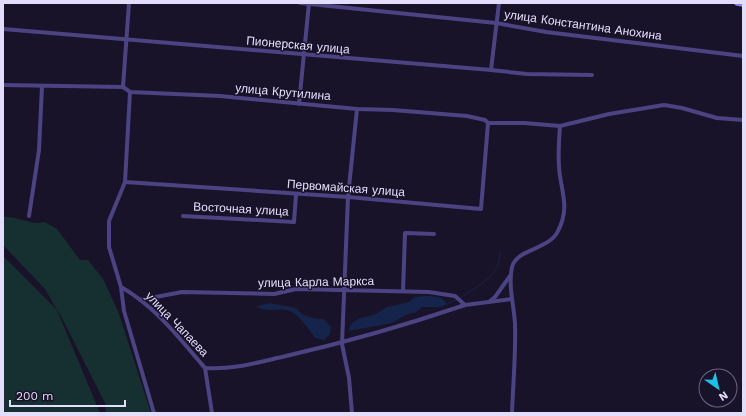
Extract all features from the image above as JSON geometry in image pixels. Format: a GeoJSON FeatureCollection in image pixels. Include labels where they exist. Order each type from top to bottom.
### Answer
{"type":"FeatureCollection","features":[{"type":"Feature","properties":{"kind":"main road"},"geometry":{"type":"LineString","coordinates":[[737,3],[743,4]]}},
{"type":"Feature","properties":{"kind":"street"},"geometry":{"type":"LineString","coordinates":[[123,87],[129,3]]}},
{"type":"Feature","properties":{"kind":"street","name":"улица Константина Анохина"},"geometry":{"type":"LineString","coordinates":[[300,3],[496,24],[546,32],[743,56]]}},
{"type":"Feature","properties":{"kind":"street"},"geometry":{"type":"LineString","coordinates":[[298,104],[309,3]]}},
{"type":"Feature","properties":{"kind":"street"},"geometry":{"type":"LineString","coordinates":[[491,70],[499,3]]}},
{"type":"Feature","properties":{"kind":"street","name":"Пионерская улица"},"geometry":{"type":"LineString","coordinates":[[3,29],[526,74],[592,75]]}},
{"type":"Feature","properties":{"kind":"street"},"geometry":{"type":"LineString","coordinates":[[3,85],[123,87],[130,92],[125,182],[109,221],[109,247],[121,287],[124,311],[154,413]]}},
{"type":"Feature","properties":{"kind":"street"},"geometry":{"type":"LineString","coordinates":[[29,216],[39,150],[42,86]]}},
{"type":"Feature","properties":{"kind":"street","name":"улица Крутилина"},"geometry":{"type":"LineString","coordinates":[[130,92],[220,96],[357,109],[393,110],[467,116],[485,120],[488,123],[524,123],[560,126],[609,114],[664,106],[682,108],[717,118],[743,120]]}},
{"type":"Feature","properties":{"kind":"street"},"geometry":{"type":"LineString","coordinates":[[352,413],[349,378],[342,344],[348,197],[357,109]]}},
{"type":"Feature","properties":{"kind":"street","name":"Первомайская улица"},"geometry":{"type":"LineString","coordinates":[[125,182],[296,195],[348,197],[481,208],[488,123]]}},
{"type":"Feature","properties":{"kind":"street"},"geometry":{"type":"LineString","coordinates":[[512,413],[515,327],[509,283],[512,265],[517,258],[549,242],[558,232],[562,222],[566,202],[559,167],[560,126]]}},
{"type":"Feature","properties":{"kind":"street","name":"Восточная улица"},"geometry":{"type":"LineString","coordinates":[[183,216],[294,222],[296,195]]}},
{"type":"Feature","properties":{"kind":"street"},"geometry":{"type":"LineString","coordinates":[[404,290],[405,233],[434,234]]}},
{"type":"Feature","properties":{"kind":"street"},"geometry":{"type":"LineString","coordinates":[[488,302],[495,297],[511,274]]}},
{"type":"Feature","properties":{"kind":"street","name":"улица Чапаева"},"geometry":{"type":"LineString","coordinates":[[121,287],[140,300],[171,330],[205,368]]}},
{"type":"Feature","properties":{"kind":"street","name":"улица Карла Маркса"},"geometry":{"type":"LineString","coordinates":[[140,300],[182,292],[274,294],[296,289],[404,290],[455,296],[466,305]]}},
{"type":"Feature","properties":{"kind":"street"},"geometry":{"type":"LineString","coordinates":[[212,413],[205,368],[223,369],[247,366],[342,344],[466,305],[512,299]]}},
{"type":"Feature","properties":{"kind":"green space"},"geometry":{"type":"Polygon","coordinates":[[[3,215],[4,217],[35,223],[45,222],[57,229],[80,260],[88,260],[103,279],[118,311],[151,413],[106,413],[105,403],[63,320],[45,289],[3,245],[3,215]]]}},
{"type":"Feature","properties":{"kind":"green space"},"geometry":{"type":"Polygon","coordinates":[[[3,256],[57,310],[100,413],[3,413],[3,256]]]}},
{"type":"Feature","properties":{"kind":"water"},"geometry":{"type":"Polygon","coordinates":[[[426,296],[441,298],[447,304],[441,307],[422,307],[415,313],[408,314],[392,323],[349,331],[352,323],[360,318],[374,315],[387,307],[409,302],[415,297],[426,296]]]}},
{"type":"Feature","properties":{"kind":"water"},"geometry":{"type":"Polygon","coordinates":[[[270,303],[296,308],[301,313],[308,316],[324,319],[331,327],[330,334],[324,340],[315,338],[303,322],[291,311],[283,309],[264,310],[257,306],[270,303]]]}},
{"type":"Feature","properties":{"kind":"waterway"},"geometry":{"type":"LineString","coordinates":[[460,298],[493,274],[497,267],[500,251]]}},
{"type":"Feature","properties":{"kind":"waterway"},"geometry":{"type":"LineString","coordinates":[[447,304],[457,299]]}}]}
